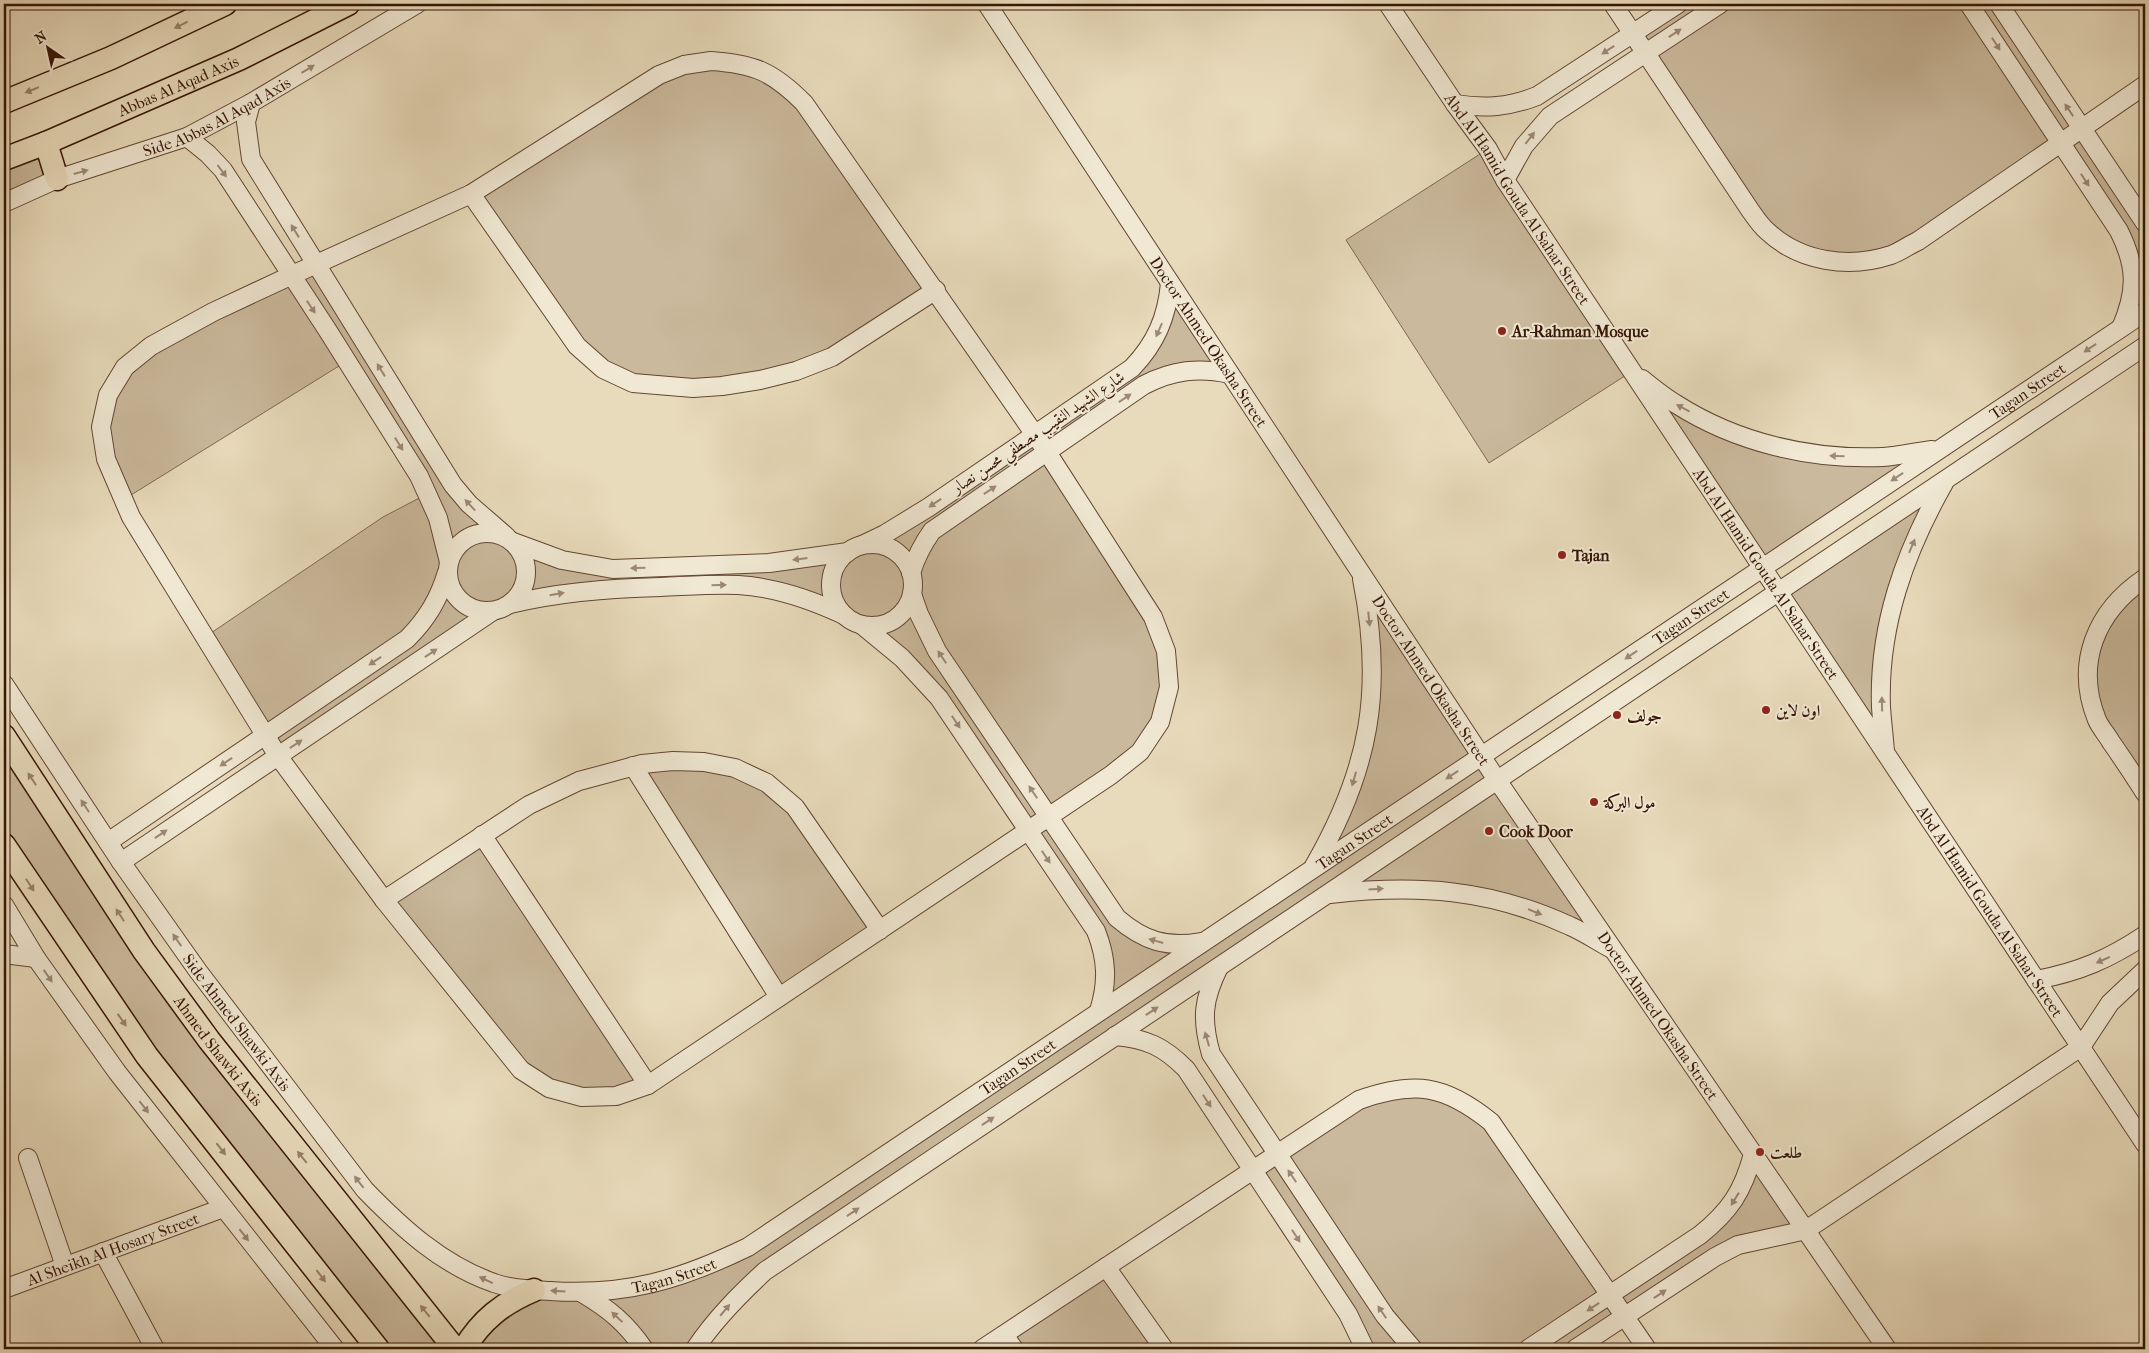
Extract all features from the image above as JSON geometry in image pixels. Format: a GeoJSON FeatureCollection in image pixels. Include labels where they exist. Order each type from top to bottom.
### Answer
{"type":"FeatureCollection","features":[{"type":"Feature","properties":{"kind":"main road"},"geometry":{"type":"LineString","coordinates":[[4,102],[111,58],[225,4]]}},
{"type":"Feature","properties":{"kind":"main road","name":"Abbas Al Aqad Axis"},"geometry":{"type":"LineString","coordinates":[[4,159],[46,143],[239,59],[348,4]]}},
{"type":"Feature","properties":{"kind":"main road"},"geometry":{"type":"LineString","coordinates":[[46,143],[57,178]]}},
{"type":"Feature","properties":{"kind":"main road","name":"Ahmed Shawki Axis"},"geometry":{"type":"LineString","coordinates":[[4,736],[144,951],[204,1034],[455,1349]]}},
{"type":"Feature","properties":{"kind":"main road"},"geometry":{"type":"LineString","coordinates":[[4,844],[147,1056],[378,1349]]}},
{"type":"Feature","properties":{"kind":"main road"},"geometry":{"type":"LineString","coordinates":[[464,1349],[473,1334],[490,1315],[510,1300],[534,1290]]}},
{"type":"Feature","properties":{"kind":"street","name":"Side Abbas Al Aqad Axis"},"geometry":{"type":"LineString","coordinates":[[4,204],[57,178],[187,137],[251,103],[417,4]]}},
{"type":"Feature","properties":{"kind":"street","name":"Doctor Ahmed Okasha Street"},"geometry":{"type":"LineString","coordinates":[[987,4],[1498,780],[1887,1349]]}},
{"type":"Feature","properties":{"kind":"street","name":"Abd Al Hamid Gouda Al Sahar Street"},"geometry":{"type":"LineString","coordinates":[[1388,4],[1455,104],[1488,149],[1505,180],[1631,372],[2145,1144]]}},
{"type":"Feature","properties":{"kind":"street"},"geometry":{"type":"LineString","coordinates":[[1613,4],[1750,210],[1766,231],[1788,247],[1812,257],[1839,262],[1862,262],[1892,255],[1918,241],[2145,85]]}},
{"type":"Feature","properties":{"kind":"street"},"geometry":{"type":"LineString","coordinates":[[1455,104],[1476,108],[1496,108],[1517,104],[1537,96],[1678,4]]}},
{"type":"Feature","properties":{"kind":"street"},"geometry":{"type":"LineString","coordinates":[[1505,180],[1524,146],[1550,116],[1720,4]]}},
{"type":"Feature","properties":{"kind":"street"},"geometry":{"type":"LineString","coordinates":[[1969,4],[2119,231],[2128,249],[2133,269],[2133,289],[2129,309],[2121,328]]}},
{"type":"Feature","properties":{"kind":"street"},"geometry":{"type":"LineString","coordinates":[[1998,4],[2145,223]]}},
{"type":"Feature","properties":{"kind":"street"},"geometry":{"type":"LineString","coordinates":[[711,61],[738,62],[763,70],[786,86],[804,103],[936,290],[1047,452],[1153,617],[1166,651],[1169,687],[1160,722],[1140,752],[1050,816],[648,1085],[616,1096],[582,1097],[550,1088],[521,1070],[384,900],[278,756],[131,517],[106,459],[101,427],[108,395],[125,366],[151,346],[213,312],[471,194],[659,75],[684,65],[711,61]]}},
{"type":"Feature","properties":{"kind":"street"},"geometry":{"type":"LineString","coordinates":[[251,103],[246,122],[251,159],[453,485],[475,510],[522,553],[526,567],[526,581],[520,594],[510,604]]}},
{"type":"Feature","properties":{"kind":"street"},"geometry":{"type":"LineString","coordinates":[[187,137],[208,154],[223,170],[419,476],[438,518],[450,585],[456,597],[467,606],[479,611],[493,611]]}},
{"type":"Feature","properties":{"kind":"street"},"geometry":{"type":"LineString","coordinates":[[471,194],[577,346],[603,368],[633,383],[693,388],[722,386],[760,380],[796,371],[832,357],[936,290]]}},
{"type":"Feature","properties":{"kind":"street","name":"شارع الشهيد النقيب مصطفي محسن نصار"},"geometry":{"type":"LineString","coordinates":[[855,548],[885,534],[929,507],[1132,368],[1156,338],[1168,302],[1170,283]]}},
{"type":"Feature","properties":{"kind":"street","name":"Tagan Street"},"geometry":{"type":"LineString","coordinates":[[534,1290],[582,1293],[625,1290],[668,1281],[709,1266],[748,1247],[2145,312]]}},
{"type":"Feature","properties":{"kind":"street","name":"Tagan Street"},"geometry":{"type":"LineString","coordinates":[[696,1349],[706,1333],[734,1300],[765,1271],[802,1245],[2145,347]]}},
{"type":"Feature","properties":{"kind":"street","name":"شارع الشهيد النقيب مصطفي محسن نصار"},"geometry":{"type":"LineString","coordinates":[[911,573],[915,558],[922,544],[932,531],[1144,385],[1160,377],[1195,369],[1213,370],[1230,374]]}},
{"type":"Feature","properties":{"kind":"street"},"geometry":{"type":"LineString","coordinates":[[1631,372],[1676,404],[1724,430],[1776,447],[1829,456],[1884,457],[1938,449]]}},
{"type":"Feature","properties":{"kind":"street"},"geometry":{"type":"LineString","coordinates":[[2035,385],[2051,410]]}},
{"type":"Feature","properties":{"kind":"street"},"geometry":{"type":"LineString","coordinates":[[1885,753],[1881,706],[1883,658],[1891,611],[1904,565],[1922,521],[1946,480]]}},
{"type":"Feature","properties":{"kind":"street"},"geometry":{"type":"LineString","coordinates":[[108,842],[407,639],[421,625],[432,609],[441,591],[455,549],[465,539],[479,533],[493,533],[562,560],[613,569],[769,563],[878,545],[892,549],[907,564],[911,573],[912,594],[922,620],[938,651],[1117,918],[1132,930],[1148,939],[1167,944],[1186,944],[1204,941]]}},
{"type":"Feature","properties":{"kind":"street"},"geometry":{"type":"LineString","coordinates":[[844,616],[832,595],[831,583],[836,566],[855,548]]}},
{"type":"Feature","properties":{"kind":"street"},"geometry":{"type":"LineString","coordinates":[[1312,869],[1334,830],[1351,790],[1364,747],[1371,706],[1372,650],[1369,615],[1361,571]]}},
{"type":"Feature","properties":{"kind":"street"},"geometry":{"type":"LineString","coordinates":[[2145,578],[2113,605],[2096,631],[2088,661],[2089,693],[2098,721],[2145,793]]}},
{"type":"Feature","properties":{"kind":"street"},"geometry":{"type":"LineString","coordinates":[[121,862],[493,611],[510,604],[561,594],[612,588],[739,585],[793,596],[820,604],[862,625],[902,658],[939,698],[1096,931],[1105,962],[1106,979],[1099,1011]]}},
{"type":"Feature","properties":{"kind":"street"},"geometry":{"type":"LineString","coordinates":[[862,625],[875,626],[888,623],[899,616],[907,606],[912,594]]}},
{"type":"Feature","properties":{"kind":"street","name":"Side Ahmed Shawki Axis"},"geometry":{"type":"LineString","coordinates":[[4,684],[121,862],[198,971],[365,1190],[396,1222],[430,1249],[460,1268],[495,1284],[534,1290]]}},
{"type":"Feature","properties":{"kind":"street"},"geometry":{"type":"LineString","coordinates":[[384,900],[529,805],[571,785],[633,766],[672,761],[704,762],[735,768],[767,783],[795,808],[880,930]]}},
{"type":"Feature","properties":{"kind":"street"},"geometry":{"type":"LineString","coordinates":[[633,766],[778,997]]}},
{"type":"Feature","properties":{"kind":"street"},"geometry":{"type":"LineString","coordinates":[[482,835],[648,1085]]}},
{"type":"Feature","properties":{"kind":"street"},"geometry":{"type":"LineString","coordinates":[[1327,894],[1377,888],[1476,895],[1525,908],[1562,922],[1614,951]]}},
{"type":"Feature","properties":{"kind":"street"},"geometry":{"type":"LineString","coordinates":[[1275,894],[1292,918]]}},
{"type":"Feature","properties":{"kind":"street"},"geometry":{"type":"LineString","coordinates":[[4,905],[36,958],[117,1072],[335,1349]]}},
{"type":"Feature","properties":{"kind":"street"},"geometry":{"type":"LineString","coordinates":[[2036,980],[2088,967],[2113,956],[2145,935]]}},
{"type":"Feature","properties":{"kind":"street"},"geometry":{"type":"LineString","coordinates":[[4,954],[36,958]]}},
{"type":"Feature","properties":{"kind":"street"},"geometry":{"type":"LineString","coordinates":[[1220,966],[1209,986],[1204,1009],[1204,1032],[1211,1054],[1385,1316],[1413,1349]]}},
{"type":"Feature","properties":{"kind":"street"},"geometry":{"type":"LineString","coordinates":[[1575,1349],[1715,1257],[1738,1246],[1806,1230],[2081,1047],[2110,1003],[2145,970]]}},
{"type":"Feature","properties":{"kind":"street"},"geometry":{"type":"LineString","coordinates":[[1115,1036],[1135,1038],[1154,1044],[1172,1055],[1186,1069],[1348,1314],[1366,1349]]}},
{"type":"Feature","properties":{"kind":"street"},"geometry":{"type":"LineString","coordinates":[[982,1349],[1359,1100],[1386,1091],[1415,1088],[1443,1093],[1469,1104],[1491,1122],[1612,1295],[1647,1349]]}},
{"type":"Feature","properties":{"kind":"street"},"geometry":{"type":"LineString","coordinates":[[1528,1349],[1700,1236],[1720,1220],[1735,1200],[1746,1178],[1753,1154]]}},
{"type":"Feature","properties":{"kind":"street"},"geometry":{"type":"LineString","coordinates":[[28,1158],[65,1266]]}},
{"type":"Feature","properties":{"kind":"street","name":"Al Sheikh Al Hosary Street"},"geometry":{"type":"LineString","coordinates":[[4,1289],[223,1208]]}},
{"type":"Feature","properties":{"kind":"street"},"geometry":{"type":"LineString","coordinates":[[786,1221],[802,1245]]}},
{"type":"Feature","properties":{"kind":"street"},"geometry":{"type":"LineString","coordinates":[[103,1252],[155,1349]]}},
{"type":"Feature","properties":{"kind":"street"},"geometry":{"type":"LineString","coordinates":[[1106,1267],[1164,1349]]}},
{"type":"Feature","properties":{"kind":"street"},"geometry":{"type":"LineString","coordinates":[[582,1293],[607,1308],[629,1328],[644,1349]]}},
{"type":"Feature","properties":{"kind":"street"},"geometry":{"type":"LineString","coordinates":[[1004,1335],[1014,1349]]}},
{"type":"Feature","properties":{"kind":"shaded area"},"geometry":{"type":"Polygon","coordinates":[[[1678,4],[1999,4],[2145,223],[2145,312],[2121,328],[2133,269],[2061,143],[1918,241],[1839,262],[1766,231],[1633,34],[1678,4]]]}},
{"type":"Feature","properties":{"kind":"shaded area"},"geometry":{"type":"Polygon","coordinates":[[[711,61],[786,86],[936,290],[832,357],[693,388],[603,369],[471,194],[638,90],[711,61]]]}},
{"type":"Feature","properties":{"kind":"shaded area"},"geometry":{"type":"Polygon","coordinates":[[[46,143],[57,179],[4,203],[4,157],[46,143]]]}},
{"type":"Feature","properties":{"kind":"shaded area"},"geometry":{"type":"Polygon","coordinates":[[[1488,149],[1631,372],[1489,463],[1346,240],[1488,149]]]}},
{"type":"Feature","properties":{"kind":"shaded area"},"geometry":{"type":"Polygon","coordinates":[[[316,265],[487,522],[587,566],[848,552],[1132,368],[1170,283],[1230,374],[1177,372],[1047,452],[1153,617],[1169,687],[1140,752],[1050,816],[1117,918],[1186,944],[1312,869],[1334,831],[1371,706],[1361,571],[1614,951],[1477,895],[1327,894],[802,1245],[695,1349],[464,1349],[510,1300],[582,1293],[709,1266],[1099,1011],[1102,946],[939,698],[862,625],[844,615],[739,585],[510,604],[493,611],[278,756],[205,637],[383,517],[427,494],[347,361],[123,500],[106,459],[108,395],[125,367],[316,265]]]}},
{"type":"Feature","properties":{"kind":"shaded area"},"geometry":{"type":"Polygon","coordinates":[[[1631,372],[1724,430],[1829,456],[1938,449],[1762,568],[1631,372]]]}},
{"type":"Feature","properties":{"kind":"shaded area"},"geometry":{"type":"Polygon","coordinates":[[[1946,480],[1891,611],[1885,753],[1778,592],[1946,480]]]}},
{"type":"Feature","properties":{"kind":"shaded area"},"geometry":{"type":"Polygon","coordinates":[[[2145,578],[2145,793],[2089,693],[2096,631],[2145,578]]]}},
{"type":"Feature","properties":{"kind":"shaded area"},"geometry":{"type":"Polygon","coordinates":[[[4,735],[159,971],[455,1349],[378,1349],[4,845],[4,735]]]}},
{"type":"Feature","properties":{"kind":"shaded area"},"geometry":{"type":"Polygon","coordinates":[[[673,761],[767,783],[880,930],[779,997],[642,764],[673,761]]]}},
{"type":"Feature","properties":{"kind":"shaded area"},"geometry":{"type":"Polygon","coordinates":[[[482,835],[648,1085],[582,1097],[521,1070],[384,900],[482,835]]]}},
{"type":"Feature","properties":{"kind":"shaded area"},"geometry":{"type":"Polygon","coordinates":[[[1386,1091],[1469,1104],[1611,1295],[1720,1220],[1753,1154],[1806,1230],[1738,1245],[1575,1349],[1365,1349],[1253,1171],[1386,1091]]]}},
{"type":"Feature","properties":{"kind":"shaded area"},"geometry":{"type":"Polygon","coordinates":[[[1106,1267],[1164,1349],[1014,1349],[1004,1335],[1106,1267]]]}},
{"type":"Feature","properties":{"kind":"place","name":"Ar-Rahman Mosque"},"geometry":{"type":"Point","coordinates":[1502,331]}},
{"type":"Feature","properties":{"kind":"place","name":"Tajan"},"geometry":{"type":"Point","coordinates":[1562,555]}},
{"type":"Feature","properties":{"kind":"place","name":"اون لاين"},"geometry":{"type":"Point","coordinates":[1766,710]}},
{"type":"Feature","properties":{"kind":"place","name":"جولف"},"geometry":{"type":"Point","coordinates":[1617,715]}},
{"type":"Feature","properties":{"kind":"place","name":"مول البركة"},"geometry":{"type":"Point","coordinates":[1594,802]}},
{"type":"Feature","properties":{"kind":"place","name":"Cook Door"},"geometry":{"type":"Point","coordinates":[1489,831]}},
{"type":"Feature","properties":{"kind":"place","name":"طلعت"},"geometry":{"type":"Point","coordinates":[1760,1152]}}]}
